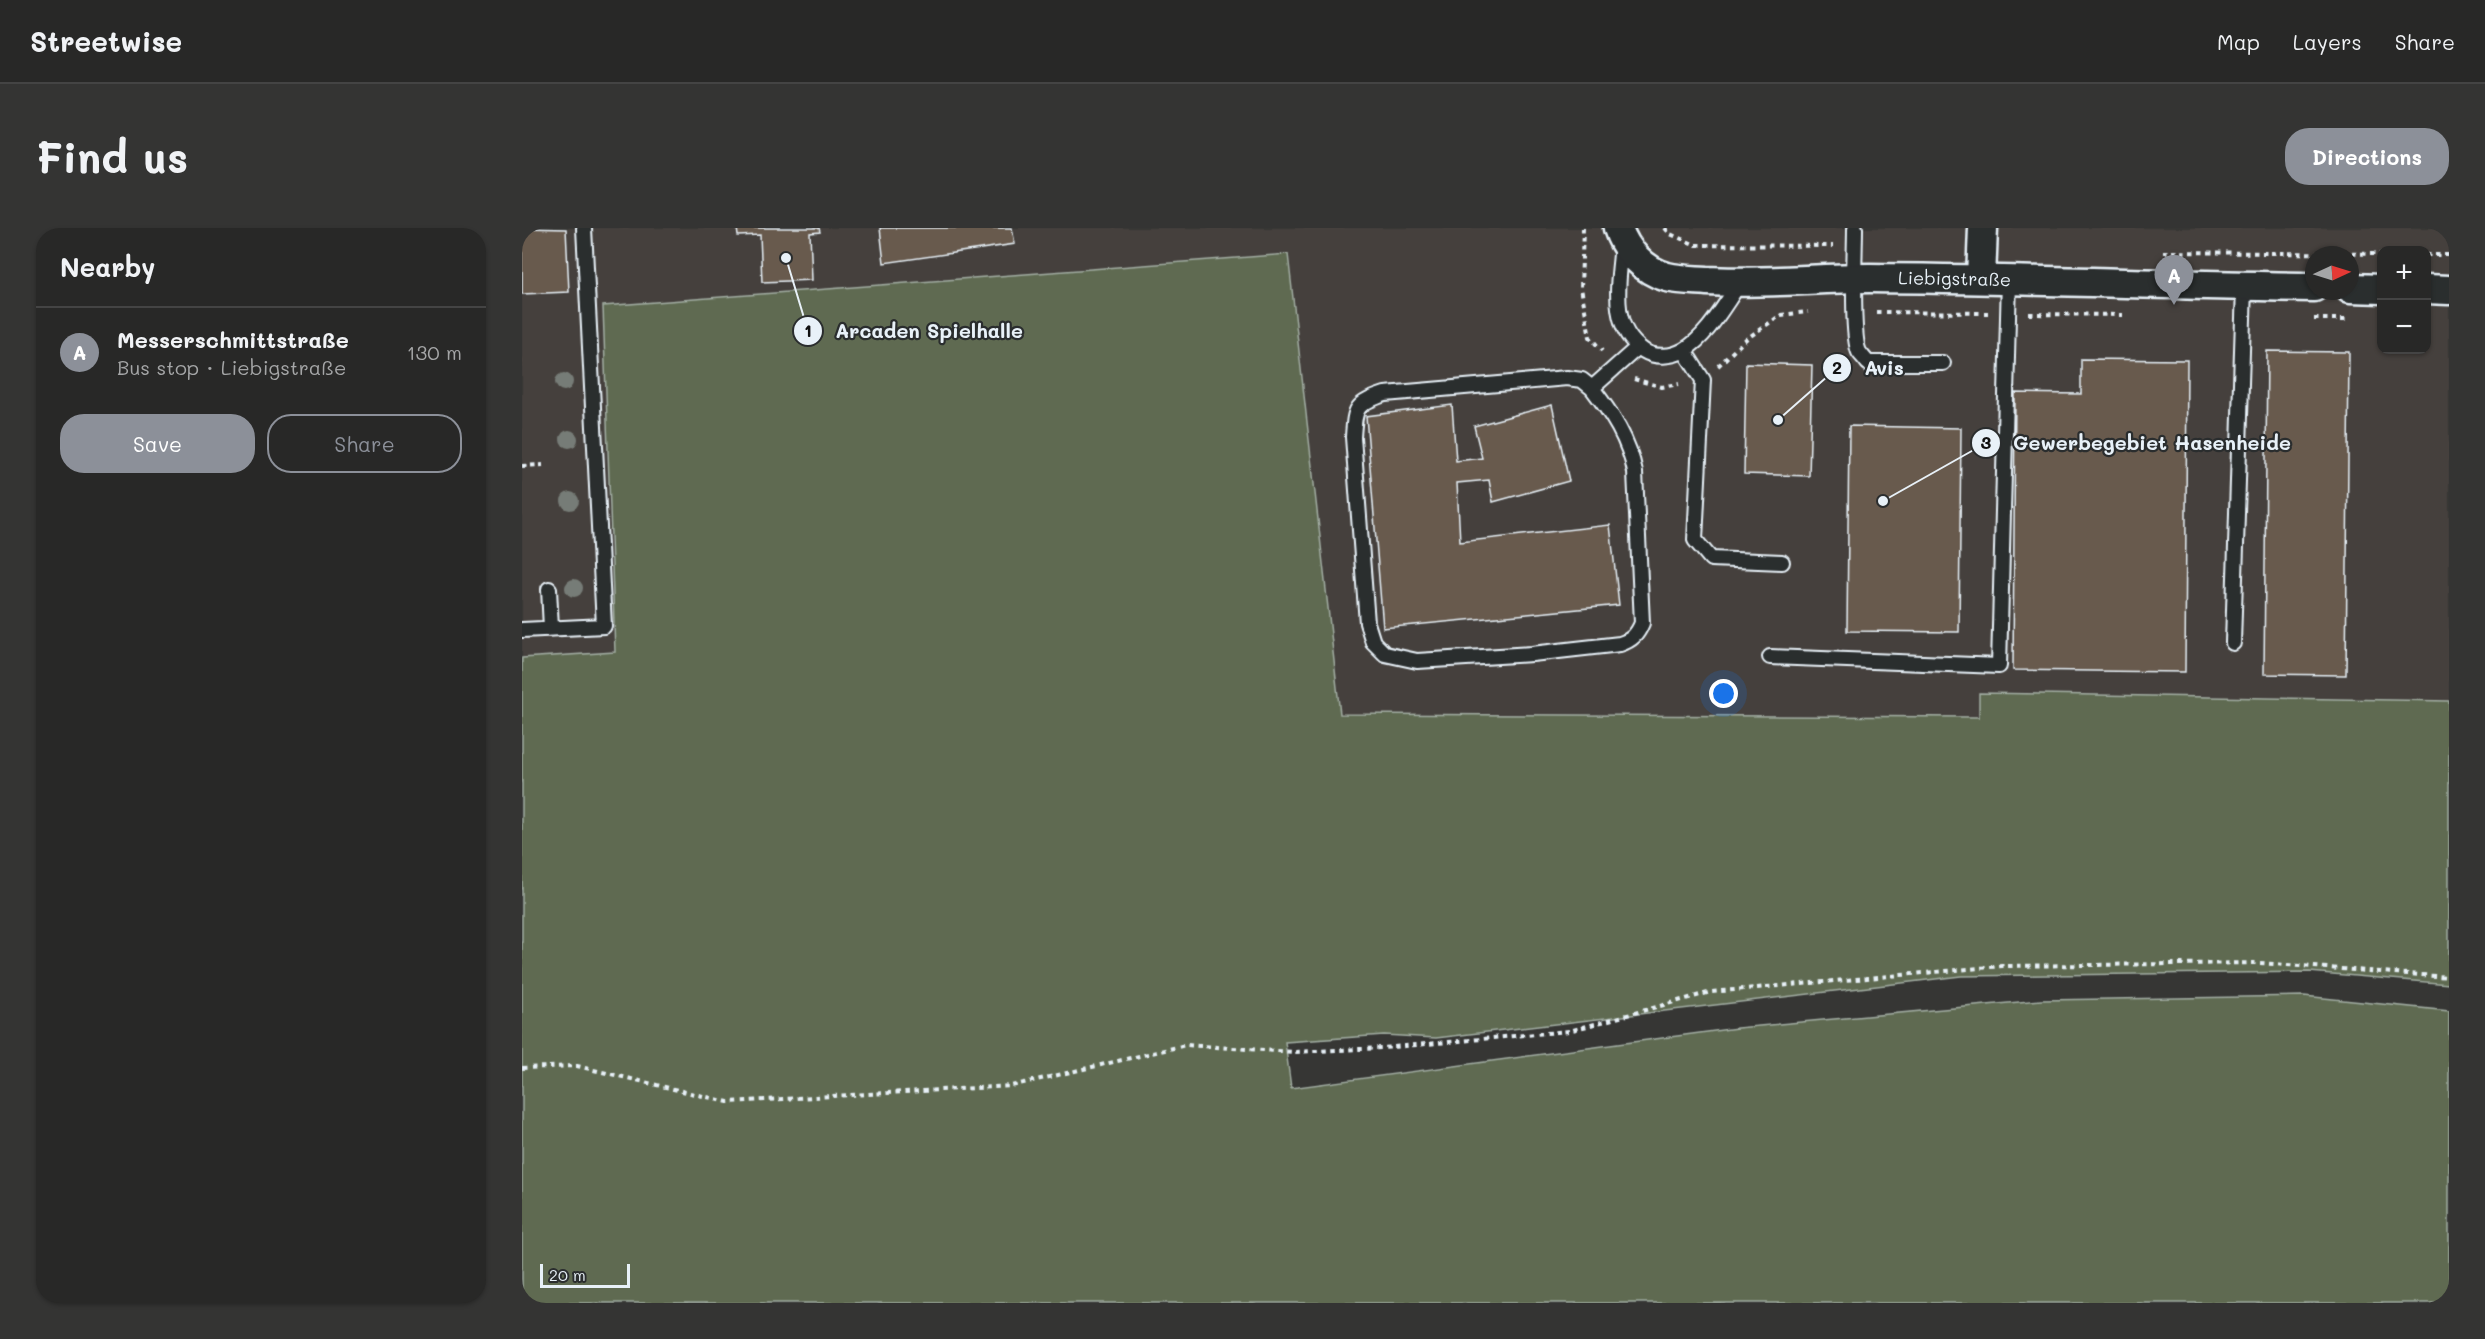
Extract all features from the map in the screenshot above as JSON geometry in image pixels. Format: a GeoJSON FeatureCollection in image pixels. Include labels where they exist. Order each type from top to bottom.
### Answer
{"type":"FeatureCollection","features":[{"type":"Feature","properties":{"kind":"street"},"geometry":{"type":"LineString","coordinates":[[1983,228],[1995,279]]}},
{"type":"Feature","properties":{"kind":"street","name":"Liebigstraße"},"geometry":{"type":"LineString","coordinates":[[1620,235],[1647,268],[1666,277],[1740,283],[1855,278],[2305,287]]}},
{"type":"Feature","properties":{"kind":"street"},"geometry":{"type":"LineString","coordinates":[[2359,288],[2377,288]]}},
{"type":"Feature","properties":{"kind":"street"},"geometry":{"type":"LineString","coordinates":[[2431,289],[2449,290]]}},
{"type":"Feature","properties":{"kind":"lane"},"geometry":{"type":"LineString","coordinates":[[522,630],[604,626],[584,228]]}},
{"type":"Feature","properties":{"kind":"lane"},"geometry":{"type":"LineString","coordinates":[[1855,228],[1855,311],[1856,342],[1859,352],[1868,363],[1943,363]]}},
{"type":"Feature","properties":{"kind":"lane"},"geometry":{"type":"LineString","coordinates":[[1620,235],[1618,301],[1620,321],[1638,347],[1651,355],[1669,356],[1684,350],[1710,324],[1740,283]]}},
{"type":"Feature","properties":{"kind":"lane"},"geometry":{"type":"LineString","coordinates":[[1770,657],[1999,666],[2008,313],[1995,279]]}},
{"type":"Feature","properties":{"kind":"lane"},"geometry":{"type":"LineString","coordinates":[[2233,642],[2244,286]]}},
{"type":"Feature","properties":{"kind":"lane"},"geometry":{"type":"LineString","coordinates":[[1593,388],[1638,347]]}},
{"type":"Feature","properties":{"kind":"lane"},"geometry":{"type":"LineString","coordinates":[[1684,350],[1703,380],[1695,540],[1711,559],[1782,562]]}},
{"type":"Feature","properties":{"kind":"lane"},"geometry":{"type":"LineString","coordinates":[[1567,378],[1582,380],[1593,388],[1632,452],[1635,472],[1642,623],[1637,634],[1629,642],[1620,644],[1532,654],[1417,661],[1385,654],[1373,642],[1367,622],[1353,437],[1354,414],[1365,400],[1385,394],[1567,378]]}},
{"type":"Feature","properties":{"kind":"lane"},"geometry":{"type":"LineString","coordinates":[[549,589],[551,628]]}},
{"type":"Feature","properties":{"kind":"path"},"geometry":{"type":"LineString","coordinates":[[1583,228],[1581,288],[1590,337],[1614,367],[1639,382],[1662,387],[1709,374],[1746,339],[1781,315],[1818,311],[2131,315]]}},
{"type":"Feature","properties":{"kind":"path"},"geometry":{"type":"LineString","coordinates":[[1665,228],[1670,234],[1696,245],[1855,246]]}},
{"type":"Feature","properties":{"kind":"path"},"geometry":{"type":"LineString","coordinates":[[2152,252],[2377,254]]}},
{"type":"Feature","properties":{"kind":"path"},"geometry":{"type":"LineString","coordinates":[[2431,255],[2449,255]]}},
{"type":"Feature","properties":{"kind":"path"},"geometry":{"type":"LineString","coordinates":[[2310,319],[2355,320]]}},
{"type":"Feature","properties":{"kind":"path"},"geometry":{"type":"LineString","coordinates":[[522,466],[543,465]]}},
{"type":"Feature","properties":{"kind":"path"},"geometry":{"type":"LineString","coordinates":[[522,1068],[577,1066],[728,1102],[1011,1086],[1186,1045],[1293,1052],[1383,1048],[1569,1031],[1710,992],[2002,966],[2260,963],[2449,977]]}},
{"type":"Feature","properties":{"kind":"shaded area"},"geometry":{"type":"Polygon","coordinates":[[[522,228],[2449,228],[2449,701],[1980,694],[1980,717],[1340,714],[1288,254],[603,306],[615,653],[522,658],[522,228]]]}},
{"type":"Feature","properties":{"kind":"green space"},"geometry":{"type":"Polygon","coordinates":[[[1288,254],[1340,714],[1979,717],[1979,693],[2449,701],[2449,984],[2309,972],[1961,976],[1436,1038],[1384,1035],[1285,1042],[1291,1088],[1737,1028],[2041,1000],[2304,996],[2449,1011],[2449,1303],[522,1303],[522,658],[615,652],[603,306],[1288,254]]]}},
{"type":"Feature","properties":{"kind":"building"},"geometry":{"type":"Polygon","coordinates":[[[522,228],[566,229],[569,292],[522,294],[522,228]]]}},
{"type":"Feature","properties":{"kind":"building"},"geometry":{"type":"Polygon","coordinates":[[[737,228],[819,228],[820,232],[810,233],[812,280],[762,282],[760,235],[738,236],[737,228]]]}},
{"type":"Feature","properties":{"kind":"building"},"geometry":{"type":"Polygon","coordinates":[[[880,228],[1012,228],[1015,244],[884,263],[880,228]]]}},
{"type":"Feature","properties":{"kind":"building"},"geometry":{"type":"Polygon","coordinates":[[[2267,351],[2349,352],[2346,675],[2264,674],[2267,351]]]}},
{"type":"Feature","properties":{"kind":"building"},"geometry":{"type":"Polygon","coordinates":[[[2081,359],[2187,360],[2185,672],[2013,670],[2015,393],[2081,394],[2081,359]]]}},
{"type":"Feature","properties":{"kind":"building"},"geometry":{"type":"Polygon","coordinates":[[[1746,363],[1812,365],[1809,476],[1744,474],[1746,363]]]}},
{"type":"Feature","properties":{"kind":"building"},"geometry":{"type":"Polygon","coordinates":[[[1452,405],[1456,461],[1482,458],[1474,426],[1552,405],[1569,481],[1493,502],[1489,480],[1457,483],[1460,542],[1610,525],[1619,605],[1383,628],[1366,416],[1452,405]]]}},
{"type":"Feature","properties":{"kind":"building"},"geometry":{"type":"Polygon","coordinates":[[[1849,426],[1961,428],[1959,632],[1847,631],[1849,426]]]}},
{"type":"Feature","properties":{"kind":"place","name":"Arcaden Spielhalle"},"geometry":{"type":"Point","coordinates":[786,258]}},
{"type":"Feature","properties":{"kind":"place","name":"Messerschmittstraße"},"geometry":{"type":"Point","coordinates":[2174,305]}},
{"type":"Feature","properties":{"kind":"place","name":"Avis"},"geometry":{"type":"Point","coordinates":[1778,420]}},
{"type":"Feature","properties":{"kind":"place","name":"Gewerbegebiet Hasenheide"},"geometry":{"type":"Point","coordinates":[1883,501]}}]}
